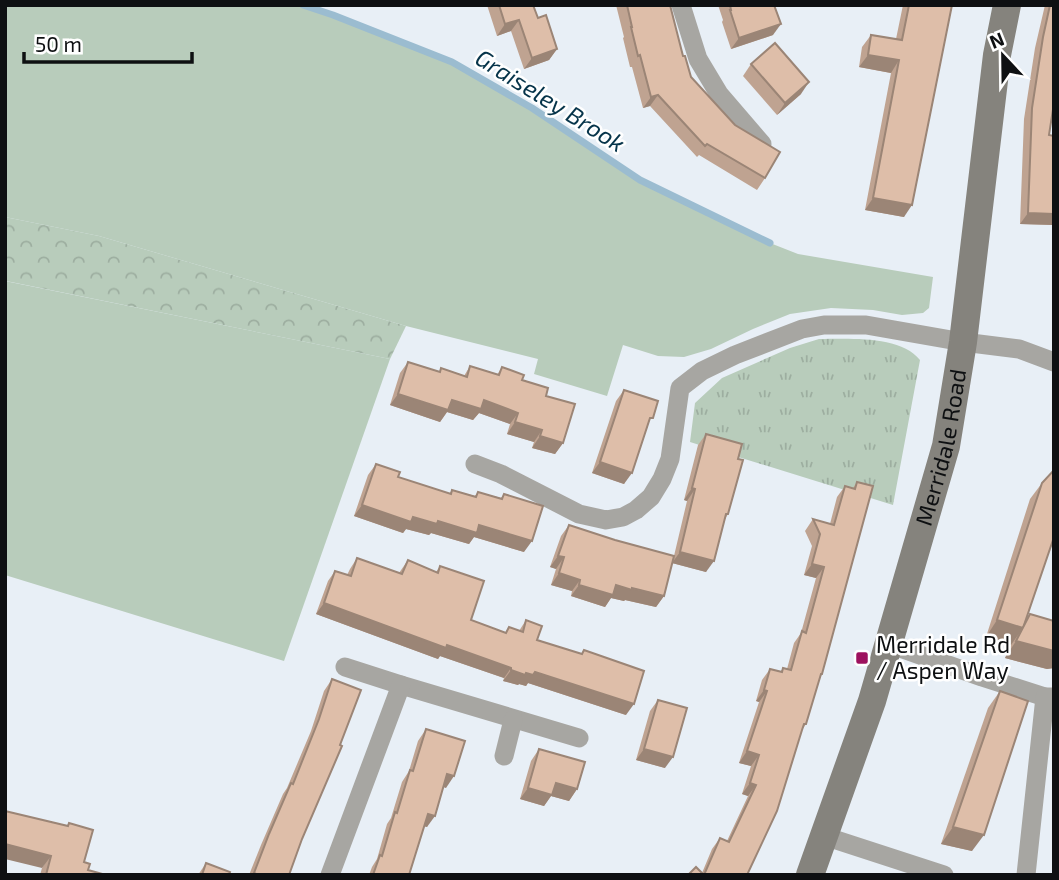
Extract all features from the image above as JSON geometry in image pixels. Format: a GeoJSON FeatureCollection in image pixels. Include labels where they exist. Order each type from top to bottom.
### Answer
{"type":"FeatureCollection","features":[{"type":"Feature","properties":{"kind":"street"},"geometry":{"type":"LineString","coordinates":[[681,5],[698,59],[719,94],[762,144]]}},
{"type":"Feature","properties":{"kind":"street","name":"Merridale Road"},"geometry":{"type":"LineString","coordinates":[[810,875],[873,701],[946,446],[963,342],[996,55],[1007,5]]}},
{"type":"Feature","properties":{"kind":"street"},"geometry":{"type":"LineString","coordinates":[[475,464],[501,474],[579,514],[606,520],[623,517],[636,510],[651,497],[662,479],[670,459],[680,388],[702,371],[776,338],[824,325],[866,325],[1018,349],[1054,362]]}},
{"type":"Feature","properties":{"kind":"street"},"geometry":{"type":"LineString","coordinates":[[890,644],[1049,697],[1026,875]]}},
{"type":"Feature","properties":{"kind":"street"},"geometry":{"type":"LineString","coordinates":[[345,667],[579,738]]}},
{"type":"Feature","properties":{"kind":"street"},"geometry":{"type":"LineString","coordinates":[[330,875],[401,685]]}},
{"type":"Feature","properties":{"kind":"street"},"geometry":{"type":"LineString","coordinates":[[504,756],[513,719]]}},
{"type":"Feature","properties":{"kind":"street"},"geometry":{"type":"LineString","coordinates":[[824,836],[944,875]]}},
{"type":"Feature","properties":{"kind":"green space"},"geometry":{"type":"Polygon","coordinates":[[[5,5],[303,5],[452,62],[532,108],[640,180],[770,243],[798,254],[933,277],[929,308],[923,313],[902,315],[873,310],[831,308],[790,314],[711,349],[684,357],[658,356],[623,345],[607,396],[534,374],[538,359],[406,326],[99,236],[5,217],[5,5]]]}},
{"type":"Feature","properties":{"kind":"green space"},"geometry":{"type":"Polygon","coordinates":[[[5,217],[99,236],[406,326],[390,359],[6,281],[5,217]]]}},
{"type":"Feature","properties":{"kind":"green space"},"geometry":{"type":"Polygon","coordinates":[[[5,281],[390,359],[284,661],[5,575],[5,281]]]}},
{"type":"Feature","properties":{"kind":"green space"},"geometry":{"type":"Polygon","coordinates":[[[819,339],[887,342],[911,352],[920,360],[893,505],[690,442],[695,403],[722,378],[790,348],[819,339]]]}},
{"type":"Feature","properties":{"kind":"building"},"geometry":{"type":"Polygon","coordinates":[[[499,5],[533,5],[538,18],[546,15],[557,49],[532,58],[519,20],[505,24],[499,5]]]}},
{"type":"Feature","properties":{"kind":"building"},"geometry":{"type":"Polygon","coordinates":[[[627,5],[670,5],[691,77],[735,125],[780,152],[765,178],[707,144],[705,146],[658,95],[651,97],[640,55],[638,56],[627,5]]]}},
{"type":"Feature","properties":{"kind":"building"},"geometry":{"type":"Polygon","coordinates":[[[730,5],[774,5],[781,24],[739,38],[730,5]]]}},
{"type":"Feature","properties":{"kind":"building"},"geometry":{"type":"Polygon","coordinates":[[[909,5],[952,5],[912,205],[873,198],[899,60],[868,55],[871,35],[902,40],[909,5]]]}},
{"type":"Feature","properties":{"kind":"building"},"geometry":{"type":"Polygon","coordinates":[[[1050,5],[1054,5],[1054,103],[1049,135],[1054,136],[1054,214],[1028,213],[1032,108],[1050,5]]]}},
{"type":"Feature","properties":{"kind":"building"},"geometry":{"type":"Polygon","coordinates":[[[775,43],[809,82],[785,103],[751,64],[775,43]]]}},
{"type":"Feature","properties":{"kind":"building"},"geometry":{"type":"Polygon","coordinates":[[[408,362],[440,372],[441,368],[467,377],[470,366],[499,375],[502,367],[524,375],[522,380],[548,388],[546,396],[575,404],[563,443],[540,436],[542,430],[515,422],[518,413],[484,400],[481,409],[452,400],[448,410],[398,394],[408,362]]]}},
{"type":"Feature","properties":{"kind":"building"},"geometry":{"type":"Polygon","coordinates":[[[624,390],[658,401],[632,473],[600,462],[624,390]]]}},
{"type":"Feature","properties":{"kind":"building"},"geometry":{"type":"Polygon","coordinates":[[[706,434],[742,444],[738,459],[743,460],[714,561],[680,552],[706,434]]]}},
{"type":"Feature","properties":{"kind":"building"},"geometry":{"type":"Polygon","coordinates":[[[376,464],[400,472],[398,477],[451,494],[452,490],[476,497],[478,492],[502,499],[504,494],[543,506],[532,541],[479,525],[477,533],[438,521],[437,524],[413,517],[411,522],[362,505],[376,464]]]}},
{"type":"Feature","properties":{"kind":"building"},"geometry":{"type":"Polygon","coordinates":[[[1054,470],[1054,537],[1023,628],[997,620],[1042,483],[1054,470]]]}},
{"type":"Feature","properties":{"kind":"building"},"geometry":{"type":"Polygon","coordinates":[[[857,482],[873,486],[822,674],[777,811],[747,875],[704,875],[720,838],[729,842],[756,785],[750,783],[759,755],[747,751],[767,691],[764,690],[770,669],[782,672],[783,668],[791,670],[802,631],[806,633],[824,567],[812,564],[820,534],[813,519],[834,525],[845,486],[855,489],[857,482]]]}},
{"type":"Feature","properties":{"kind":"building"},"geometry":{"type":"Polygon","coordinates":[[[569,525],[674,556],[664,596],[616,585],[613,595],[579,585],[580,580],[559,573],[564,557],[558,556],[569,525]]]}},
{"type":"Feature","properties":{"kind":"building"},"geometry":{"type":"Polygon","coordinates":[[[357,558],[402,574],[408,560],[438,573],[440,566],[484,581],[471,620],[506,633],[509,627],[523,632],[526,620],[542,626],[537,640],[582,654],[584,650],[644,671],[634,704],[535,672],[533,675],[525,675],[324,603],[335,571],[351,576],[357,558]]]}},
{"type":"Feature","properties":{"kind":"building"},"geometry":{"type":"Polygon","coordinates":[[[1030,614],[1054,621],[1054,651],[1016,641],[1030,614]]]}},
{"type":"Feature","properties":{"kind":"building"},"geometry":{"type":"Polygon","coordinates":[[[332,679],[361,690],[340,745],[342,746],[289,875],[258,875],[254,873],[291,783],[293,784],[332,679]]]}},
{"type":"Feature","properties":{"kind":"building"},"geometry":{"type":"Polygon","coordinates":[[[1000,691],[1028,701],[984,835],[953,827],[1000,691]]]}},
{"type":"Feature","properties":{"kind":"building"},"geometry":{"type":"Polygon","coordinates":[[[658,700],[687,708],[673,757],[644,749],[658,700]]]}},
{"type":"Feature","properties":{"kind":"building"},"geometry":{"type":"Polygon","coordinates":[[[426,729],[465,741],[454,776],[447,774],[435,816],[428,814],[409,875],[373,875],[380,855],[382,856],[410,770],[413,771],[426,729]]]}},
{"type":"Feature","properties":{"kind":"building"},"geometry":{"type":"Polygon","coordinates":[[[539,749],[585,762],[577,789],[556,783],[552,795],[528,788],[539,749]]]}},
{"type":"Feature","properties":{"kind":"building"},"geometry":{"type":"Polygon","coordinates":[[[5,811],[93,830],[84,862],[90,864],[88,870],[106,875],[46,875],[51,856],[5,844],[5,811]]]}},
{"type":"Feature","properties":{"kind":"building"},"geometry":{"type":"Polygon","coordinates":[[[206,863],[230,872],[229,875],[202,875],[206,863]]]}},
{"type":"Feature","properties":{"kind":"building"},"geometry":{"type":"Polygon","coordinates":[[[696,867],[704,875],[688,875],[696,867]]]}},
{"type":"Feature","properties":{"kind":"waterway","name":"Graiseley Brook"},"geometry":{"type":"LineString","coordinates":[[303,5],[452,62],[532,108],[640,180],[770,243]]}},
{"type":"Feature","properties":{"kind":"place","name":"Merridale Rd / Aspen Way"},"geometry":{"type":"Point","coordinates":[862,658]}}]}
